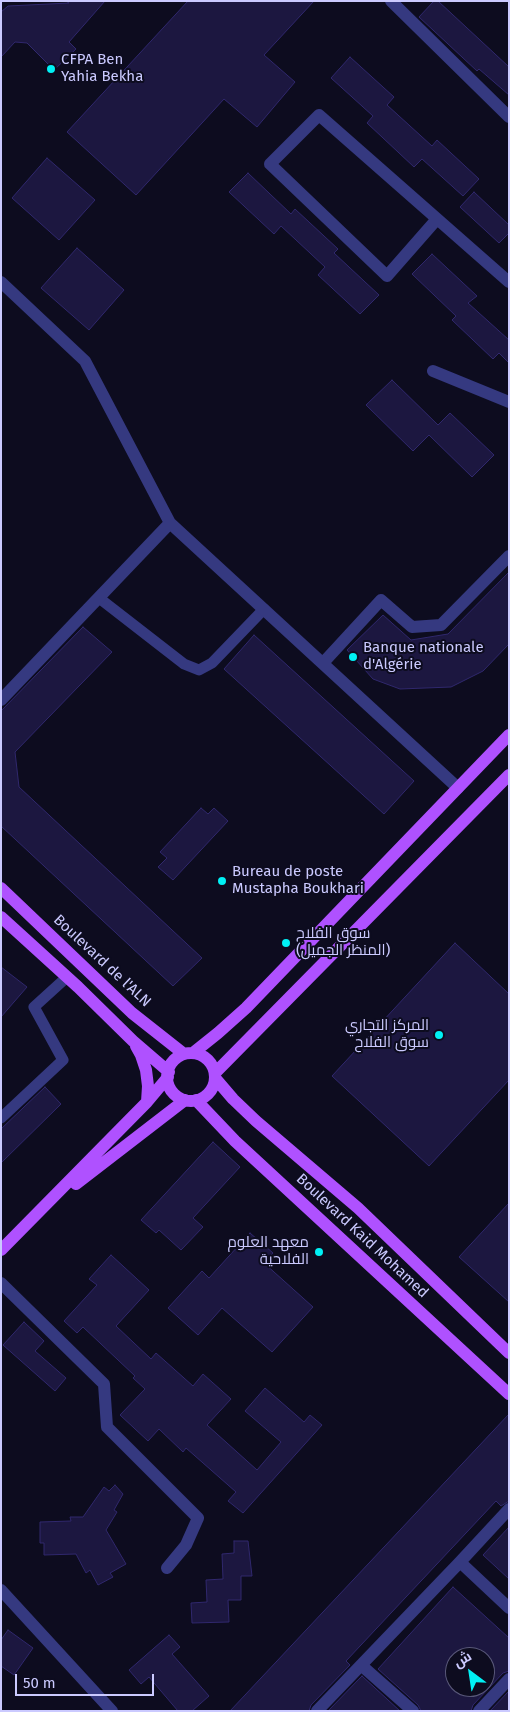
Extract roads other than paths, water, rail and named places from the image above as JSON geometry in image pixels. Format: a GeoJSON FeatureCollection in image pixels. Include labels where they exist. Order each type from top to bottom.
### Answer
{"type":"FeatureCollection","features":[{"type":"Feature","properties":{"kind":"main road"},"geometry":{"type":"LineString","coordinates":[[1,1250],[148,1102],[168,1074],[174,1061],[189,1054],[218,1034],[246,1008],[509,735]]}},
{"type":"Feature","properties":{"kind":"main road"},"geometry":{"type":"LineString","coordinates":[[215,1076],[509,776]]}},
{"type":"Feature","properties":{"kind":"main road","name":"Boulevard de l'ALN"},"geometry":{"type":"LineString","coordinates":[[1,888],[132,1013],[189,1054]]}},
{"type":"Feature","properties":{"kind":"main road"},"geometry":{"type":"LineString","coordinates":[[1,917],[168,1074],[170,1089],[179,1098],[191,1100]]}},
{"type":"Feature","properties":{"kind":"main road"},"geometry":{"type":"LineString","coordinates":[[133,1041],[141,1055],[146,1070],[148,1102]]}},
{"type":"Feature","properties":{"kind":"main road"},"geometry":{"type":"LineString","coordinates":[[39,1213],[191,1100],[207,1095],[214,1084],[213,1067],[205,1057],[189,1054]]}},
{"type":"Feature","properties":{"kind":"main road","name":"Boulevard Kaid Mohamed"},"geometry":{"type":"LineString","coordinates":[[215,1076],[233,1099],[256,1121],[358,1208],[509,1353]]}},
{"type":"Feature","properties":{"kind":"main road","name":"Boulevard Kaid Mohamed"},"geometry":{"type":"LineString","coordinates":[[191,1100],[509,1394]]}},
{"type":"Feature","properties":{"kind":"street"},"geometry":{"type":"LineString","coordinates":[[395,2],[509,117]]}},
{"type":"Feature","properties":{"kind":"street"},"geometry":{"type":"LineString","coordinates":[[437,220],[387,276],[270,164],[319,116],[509,282]]}},
{"type":"Feature","properties":{"kind":"street"},"geometry":{"type":"LineString","coordinates":[[1,282],[85,361],[170,523],[458,788]]}},
{"type":"Feature","properties":{"kind":"street"},"geometry":{"type":"LineString","coordinates":[[433,371],[509,402]]}},
{"type":"Feature","properties":{"kind":"street"},"geometry":{"type":"LineString","coordinates":[[1,700],[170,523]]}},
{"type":"Feature","properties":{"kind":"street"},"geometry":{"type":"LineString","coordinates":[[322,663],[381,600],[412,627],[441,625],[509,556]]}},
{"type":"Feature","properties":{"kind":"street"},"geometry":{"type":"LineString","coordinates":[[1,1283],[104,1384],[107,1427],[198,1518],[186,1545],[167,1568]]}},
{"type":"Feature","properties":{"kind":"street"},"geometry":{"type":"LineString","coordinates":[[317,1711],[509,1509]]}},
{"type":"Feature","properties":{"kind":"street"},"geometry":{"type":"LineString","coordinates":[[460,1562],[509,1608]]}},
{"type":"Feature","properties":{"kind":"street"},"geometry":{"type":"LineString","coordinates":[[1,1590],[112,1711]]}},
{"type":"Feature","properties":{"kind":"street"},"geometry":{"type":"LineString","coordinates":[[361,1665],[413,1711]]}},
{"type":"Feature","properties":{"kind":"street"},"geometry":{"type":"LineString","coordinates":[[479,1711],[509,1679]]}},
{"type":"Feature","properties":{"kind":"lane"},"geometry":{"type":"LineString","coordinates":[[98,598],[184,664],[199,670],[212,663],[264,609]]}},
{"type":"Feature","properties":{"kind":"lane"},"geometry":{"type":"LineString","coordinates":[[1,1118],[63,1060],[34,1007],[67,977]]}},
{"type":"Feature","properties":{"kind":"place","name":"CFPA Ben Yahia Bekha"},"geometry":{"type":"Point","coordinates":[51,69]}},
{"type":"Feature","properties":{"kind":"place","name":"Banque nationale d'Algérie"},"geometry":{"type":"Point","coordinates":[353,657]}},
{"type":"Feature","properties":{"kind":"place","name":"Bureau de poste Mustapha Boukhari"},"geometry":{"type":"Point","coordinates":[222,881]}},
{"type":"Feature","properties":{"kind":"place","name":"سوق الفلاح (المنظر الجميل)"},"geometry":{"type":"Point","coordinates":[286,943]}},
{"type":"Feature","properties":{"kind":"place","name":"المركز التجاري سوق الفلاح"},"geometry":{"type":"Point","coordinates":[439,1035]}},
{"type":"Feature","properties":{"kind":"place","name":"معهد العلوم الفلاحية"},"geometry":{"type":"Point","coordinates":[319,1252]}}]}
